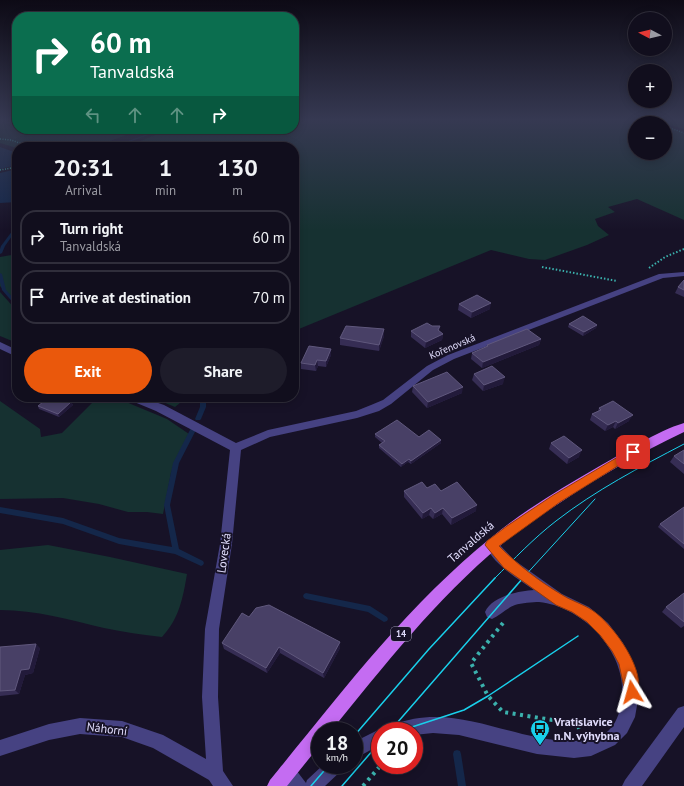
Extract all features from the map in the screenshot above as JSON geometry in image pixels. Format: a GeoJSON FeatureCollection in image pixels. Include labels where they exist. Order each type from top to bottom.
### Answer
{"type":"FeatureCollection","features":[{"type":"Feature","properties":{"kind":"main road","name":"Tanvaldská"},"geometry":{"type":"LineString","coordinates":[[328,722],[397,637],[459,573],[491,545],[511,529],[604,469],[633,452],[684,428]]}},
{"type":"Feature","properties":{"kind":"main road","name":"Tanvaldská"},"geometry":{"type":"LineString","coordinates":[[276,786],[311,743]]}},
{"type":"Feature","properties":{"kind":"street","name":"Kořenovská"},"geometry":{"type":"LineString","coordinates":[[236,448],[268,434],[357,414],[375,408],[387,402],[430,368],[451,357],[662,276],[684,274]]}},
{"type":"Feature","properties":{"kind":"street"},"geometry":{"type":"LineString","coordinates":[[0,345],[12,351]]}},
{"type":"Feature","properties":{"kind":"street"},"geometry":{"type":"LineString","coordinates":[[144,402],[160,408],[236,448]]}},
{"type":"Feature","properties":{"kind":"street","name":"Lovecká"},"geometry":{"type":"LineString","coordinates":[[220,780],[210,697],[212,629],[226,544],[236,448]]}},
{"type":"Feature","properties":{"kind":"street"},"geometry":{"type":"LineString","coordinates":[[491,545],[509,564],[561,601]]}},
{"type":"Feature","properties":{"kind":"street"},"geometry":{"type":"LineString","coordinates":[[423,726],[439,725],[467,728],[559,750],[588,748],[606,742],[622,728],[630,708],[632,692],[630,674],[617,646],[592,618],[577,608],[561,601],[546,597],[530,596],[514,599],[492,612]]}},
{"type":"Feature","properties":{"kind":"street"},"geometry":{"type":"LineString","coordinates":[[631,786],[684,714]]}},
{"type":"Feature","properties":{"kind":"street","name":"Náhorní"},"geometry":{"type":"LineString","coordinates":[[0,748],[49,732],[80,726],[122,729],[157,741],[220,780]]}},
{"type":"Feature","properties":{"kind":"street"},"geometry":{"type":"LineString","coordinates":[[287,772],[298,786]]}},
{"type":"Feature","properties":{"kind":"street"},"geometry":{"type":"LineString","coordinates":[[313,786],[326,774]]}},
{"type":"Feature","properties":{"kind":"path"},"geometry":{"type":"LineString","coordinates":[[0,170],[12,168]]}},
{"type":"Feature","properties":{"kind":"path"},"geometry":{"type":"LineString","coordinates":[[542,266],[614,280],[629,289]]}},
{"type":"Feature","properties":{"kind":"path"},"geometry":{"type":"LineString","coordinates":[[507,619],[471,663],[488,696],[503,712],[577,724],[588,748]]}},
{"type":"Feature","properties":{"kind":"path"},"geometry":{"type":"LineString","coordinates":[[363,786],[373,774]]}},
{"type":"Feature","properties":{"kind":"green space"},"geometry":{"type":"Polygon","coordinates":[[[299,157],[628,157],[628,160],[672,160],[672,157],[684,157],[684,220],[637,199],[608,207],[615,212],[595,219],[598,226],[609,235],[587,245],[545,260],[529,259],[491,250],[299,329],[299,157]]]}},
{"type":"Feature","properties":{"kind":"green space"},"geometry":{"type":"Polygon","coordinates":[[[12,255],[12,299],[0,286],[0,257],[12,255]]]}},
{"type":"Feature","properties":{"kind":"green space"},"geometry":{"type":"Polygon","coordinates":[[[0,292],[12,305],[12,341],[0,336],[0,292]]]}},
{"type":"Feature","properties":{"kind":"green space"},"geometry":{"type":"Polygon","coordinates":[[[0,401],[40,429],[41,437],[62,433],[93,402],[126,402],[167,419],[189,434],[190,440],[176,460],[171,473],[163,514],[128,512],[99,504],[63,498],[0,499],[0,401]]]}},
{"type":"Feature","properties":{"kind":"green space"},"geometry":{"type":"Polygon","coordinates":[[[163,402],[181,402],[175,407],[163,402]]]}},
{"type":"Feature","properties":{"kind":"green space"},"geometry":{"type":"Polygon","coordinates":[[[48,545],[187,574],[184,591],[173,623],[162,637],[111,629],[40,614],[13,610],[0,610],[0,550],[48,545]]]}},
{"type":"Feature","properties":{"kind":"water"},"geometry":{"type":"Polygon","coordinates":[[[0,157],[12,157],[12,166],[0,169],[0,157]]]}},
{"type":"Feature","properties":{"kind":"water"},"geometry":{"type":"Polygon","coordinates":[[[12,170],[12,202],[0,203],[0,173],[12,170]]]}},
{"type":"Feature","properties":{"kind":"building"},"geometry":{"type":"Polygon","coordinates":[[[684,280],[684,290],[678,287],[684,280]]]}},
{"type":"Feature","properties":{"kind":"building"},"geometry":{"type":"Polygon","coordinates":[[[477,295],[491,303],[472,312],[459,304],[477,295]]]}},
{"type":"Feature","properties":{"kind":"building"},"geometry":{"type":"Polygon","coordinates":[[[583,316],[597,325],[584,332],[569,324],[583,316]]]}},
{"type":"Feature","properties":{"kind":"building"},"geometry":{"type":"Polygon","coordinates":[[[427,323],[432,326],[440,326],[438,330],[443,334],[426,342],[411,331],[427,323]]]}},
{"type":"Feature","properties":{"kind":"building"},"geometry":{"type":"Polygon","coordinates":[[[346,326],[384,329],[379,345],[340,338],[346,326]]]}},
{"type":"Feature","properties":{"kind":"building"},"geometry":{"type":"Polygon","coordinates":[[[527,329],[541,339],[483,362],[472,353],[488,346],[487,345],[527,329]]]}},
{"type":"Feature","properties":{"kind":"building"},"geometry":{"type":"Polygon","coordinates":[[[309,346],[331,349],[326,361],[317,360],[315,365],[301,363],[309,346]]]}},
{"type":"Feature","properties":{"kind":"building"},"geometry":{"type":"Polygon","coordinates":[[[492,366],[505,377],[484,385],[474,374],[492,366]]]}},
{"type":"Feature","properties":{"kind":"building"},"geometry":{"type":"Polygon","coordinates":[[[447,372],[463,387],[428,402],[413,386],[447,372]]]}},
{"type":"Feature","properties":{"kind":"building"},"geometry":{"type":"Polygon","coordinates":[[[613,401],[633,415],[618,423],[616,421],[608,425],[592,414],[601,410],[599,408],[613,401]]]}},
{"type":"Feature","properties":{"kind":"building"},"geometry":{"type":"Polygon","coordinates":[[[43,402],[71,402],[58,414],[38,406],[43,402]]]}},
{"type":"Feature","properties":{"kind":"building"},"geometry":{"type":"Polygon","coordinates":[[[397,420],[419,437],[429,430],[441,440],[411,461],[409,459],[402,464],[379,445],[385,441],[375,434],[397,420]]]}},
{"type":"Feature","properties":{"kind":"building"},"geometry":{"type":"Polygon","coordinates":[[[564,436],[582,450],[569,458],[551,443],[564,436]]]}},
{"type":"Feature","properties":{"kind":"building"},"geometry":{"type":"Polygon","coordinates":[[[684,450],[684,464],[674,456],[684,450]]]}},
{"type":"Feature","properties":{"kind":"building"},"geometry":{"type":"Polygon","coordinates":[[[422,482],[427,488],[435,484],[441,491],[457,482],[477,505],[452,518],[443,508],[435,513],[431,508],[423,513],[404,491],[422,482]]]}},
{"type":"Feature","properties":{"kind":"building"},"geometry":{"type":"Polygon","coordinates":[[[684,507],[684,544],[660,524],[684,507]]]}},
{"type":"Feature","properties":{"kind":"building"},"geometry":{"type":"Polygon","coordinates":[[[684,593],[684,622],[666,607],[684,593]]]}},
{"type":"Feature","properties":{"kind":"building"},"geometry":{"type":"Polygon","coordinates":[[[269,605],[340,642],[323,673],[279,647],[266,668],[222,643],[242,613],[249,617],[256,608],[269,605]]]}},
{"type":"Feature","properties":{"kind":"building"},"geometry":{"type":"Polygon","coordinates":[[[36,644],[29,669],[21,670],[15,690],[0,691],[0,647],[36,644]]]}},
{"type":"Feature","properties":{"kind":"waterway"},"geometry":{"type":"LineString","coordinates":[[0,253],[12,234]]}},
{"type":"Feature","properties":{"kind":"waterway"},"geometry":{"type":"LineString","coordinates":[[0,274],[4,290],[12,299]]}},
{"type":"Feature","properties":{"kind":"waterway"},"geometry":{"type":"LineString","coordinates":[[198,419],[203,407],[203,402]]}},
{"type":"Feature","properties":{"kind":"waterway"},"geometry":{"type":"LineString","coordinates":[[176,551],[167,505],[176,463],[194,428]]}},
{"type":"Feature","properties":{"kind":"waterway"},"geometry":{"type":"LineString","coordinates":[[0,510],[63,521],[119,541],[176,551]]}},
{"type":"Feature","properties":{"kind":"waterway"},"geometry":{"type":"LineString","coordinates":[[176,551],[201,563]]}},
{"type":"Feature","properties":{"kind":"waterway"},"geometry":{"type":"LineString","coordinates":[[306,596],[370,609],[384,619]]}},
{"type":"Feature","properties":{"kind":"waterway"},"geometry":{"type":"LineString","coordinates":[[457,754],[462,786]]}},
{"type":"Feature","properties":{"kind":"tram line"},"geometry":{"type":"LineString","coordinates":[[495,578],[540,534],[571,510],[618,480],[684,444]]}},
{"type":"Feature","properties":{"kind":"tram line"},"geometry":{"type":"LineString","coordinates":[[522,579],[595,499]]}},
{"type":"Feature","properties":{"kind":"tram line"},"geometry":{"type":"LineString","coordinates":[[363,726],[429,649],[495,578]]}},
{"type":"Feature","properties":{"kind":"tram line"},"geometry":{"type":"LineString","coordinates":[[398,722],[523,578]]}},
{"type":"Feature","properties":{"kind":"tram line"},"geometry":{"type":"LineString","coordinates":[[423,723],[464,710],[488,696],[578,636]]}},
{"type":"Feature","properties":{"kind":"tram line"},"geometry":{"type":"LineString","coordinates":[[342,786],[371,752]]}},
{"type":"Feature","properties":{"kind":"tram line"},"geometry":{"type":"LineString","coordinates":[[311,786],[321,774]]}},
{"type":"Feature","properties":{"kind":"place","name":"Vratislavice n.N. výhybna"},"geometry":{"type":"Point","coordinates":[540,746]}},
{"type":"Feature","properties":{"kind":"route"},"geometry":{"type":"LineString","coordinates":[[632,692],[630,674],[625,661],[617,646],[604,630],[592,618],[577,608],[561,601],[509,564],[491,545],[511,529],[556,499],[633,452]]}}]}
